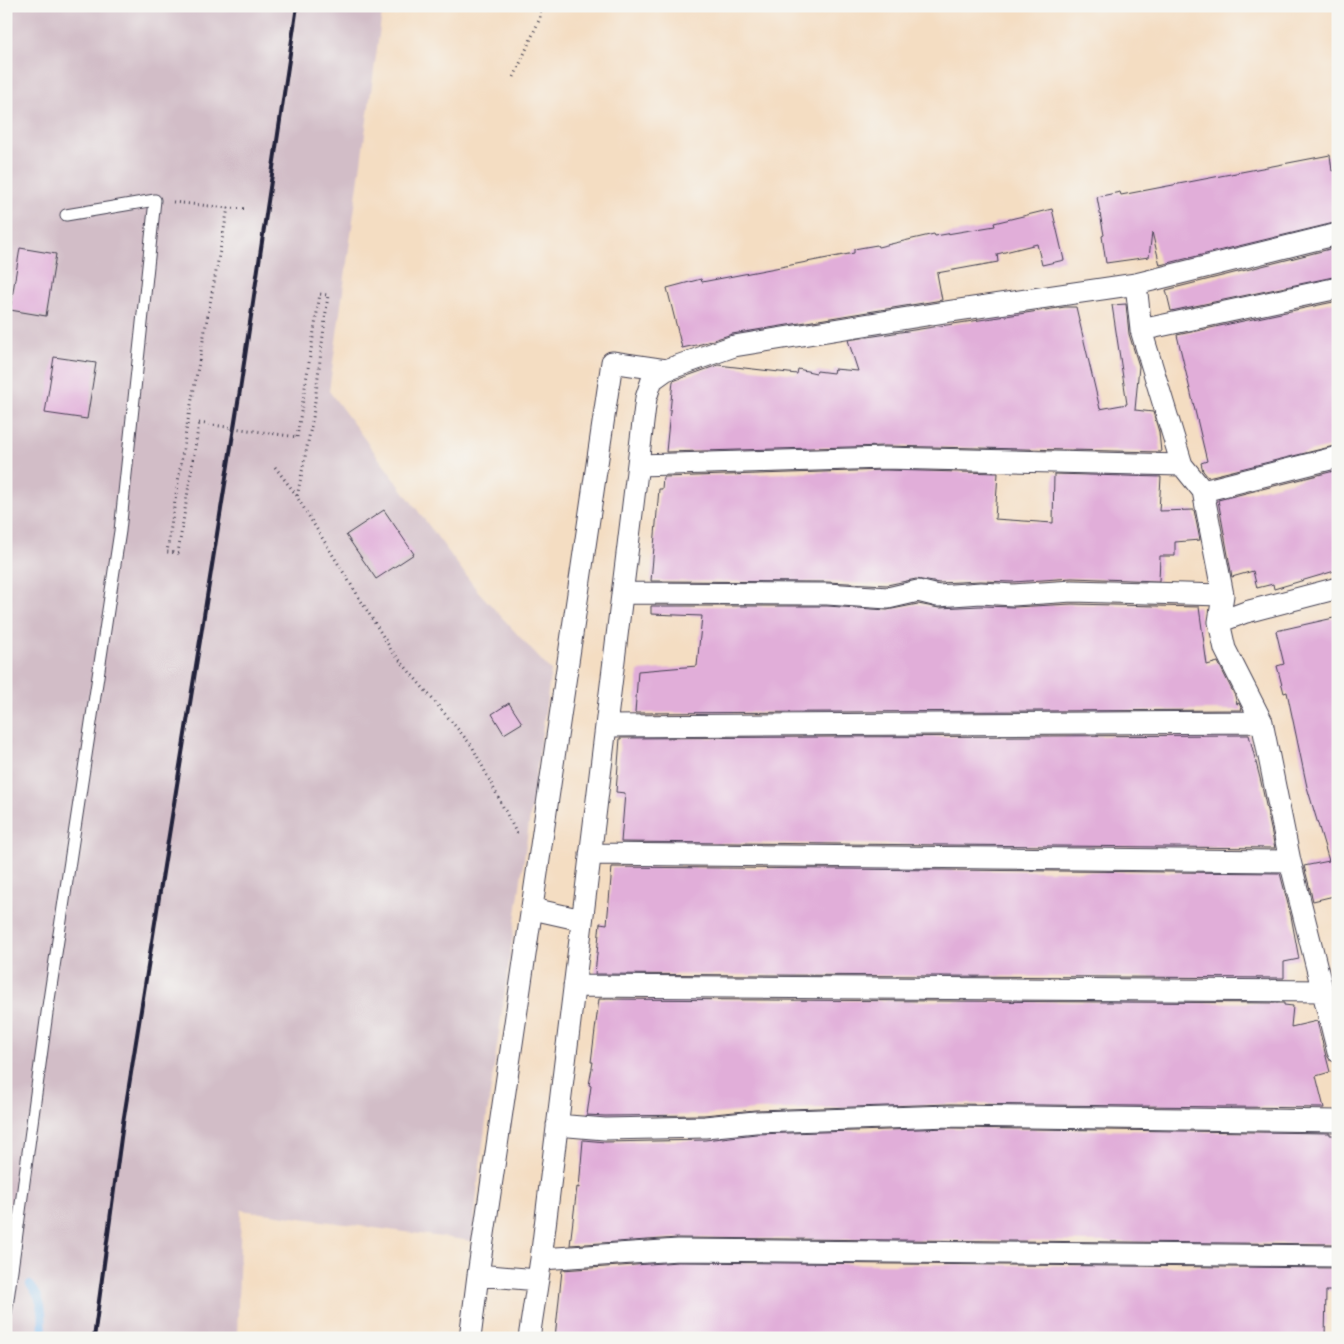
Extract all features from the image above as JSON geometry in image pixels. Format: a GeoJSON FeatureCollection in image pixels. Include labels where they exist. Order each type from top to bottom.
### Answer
{"type":"FeatureCollection","features":[{"type":"Feature","properties":{"kind":"street"},"geometry":{"type":"LineString","coordinates":[[529,1338],[541,1259],[646,398],[652,380],[666,370],[734,346],[1136,284],[1338,234]]}},
{"type":"Feature","properties":{"kind":"street"},"geometry":{"type":"LineString","coordinates":[[1136,284],[1141,330],[1182,466],[1203,491],[1223,595],[1218,622],[1225,649],[1262,722],[1290,861],[1338,1052]]}},
{"type":"Feature","properties":{"kind":"street"},"geometry":{"type":"LineString","coordinates":[[1141,330],[1338,288]]}},
{"type":"Feature","properties":{"kind":"street"},"geometry":{"type":"LineString","coordinates":[[470,1338],[612,362],[666,370]]}},
{"type":"Feature","properties":{"kind":"street"},"geometry":{"type":"LineString","coordinates":[[1203,491],[1338,457]]}},
{"type":"Feature","properties":{"kind":"street"},"geometry":{"type":"LineString","coordinates":[[638,465],[885,458],[1182,466]]}},
{"type":"Feature","properties":{"kind":"street"},"geometry":{"type":"LineString","coordinates":[[1218,622],[1246,612],[1338,588]]}},
{"type":"Feature","properties":{"kind":"street"},"geometry":{"type":"LineString","coordinates":[[622,593],[827,594],[888,598],[918,591],[938,596],[981,593],[1013,595],[1072,591],[1223,595]]}},
{"type":"Feature","properties":{"kind":"street"},"geometry":{"type":"LineString","coordinates":[[607,726],[1262,722]]}},
{"type":"Feature","properties":{"kind":"street"},"geometry":{"type":"LineString","coordinates":[[590,854],[1290,861]]}},
{"type":"Feature","properties":{"kind":"street"},"geometry":{"type":"LineString","coordinates":[[533,909],[582,920]]}},
{"type":"Feature","properties":{"kind":"street"},"geometry":{"type":"LineString","coordinates":[[574,986],[1323,991]]}},
{"type":"Feature","properties":{"kind":"street"},"geometry":{"type":"LineString","coordinates":[[557,1125],[605,1129],[706,1127],[755,1122],[951,1116],[1338,1121]]}},
{"type":"Feature","properties":{"kind":"street"},"geometry":{"type":"LineString","coordinates":[[541,1259],[678,1250],[1338,1256]]}},
{"type":"Feature","properties":{"kind":"street"},"geometry":{"type":"LineString","coordinates":[[478,1275],[538,1280]]}},
{"type":"Feature","properties":{"kind":"lane"},"geometry":{"type":"LineString","coordinates":[[6,1314],[48,1013],[120,531],[155,200],[66,215]]}},
{"type":"Feature","properties":{"kind":"path"},"geometry":{"type":"LineString","coordinates":[[514,77],[540,18],[541,6]]}},
{"type":"Feature","properties":{"kind":"path"},"geometry":{"type":"LineString","coordinates":[[155,200],[248,209]]}},
{"type":"Feature","properties":{"kind":"path"},"geometry":{"type":"LineString","coordinates":[[228,208],[186,430],[167,552],[178,553],[199,423],[297,437],[320,294],[328,295],[313,417],[297,497]]}},
{"type":"Feature","properties":{"kind":"path"},"geometry":{"type":"LineString","coordinates":[[275,467],[297,497],[392,651],[472,746],[525,851],[541,854]]}},
{"type":"Feature","properties":{"kind":"shaded area"},"geometry":{"type":"Polygon","coordinates":[[[6,6],[383,6],[329,391],[476,589],[551,671],[480,1164],[472,1241],[241,1210],[237,1338],[6,1338],[6,6]]]}},
{"type":"Feature","properties":{"kind":"building"},"geometry":{"type":"Polygon","coordinates":[[[1330,155],[1332,171],[1338,169],[1338,222],[1160,265],[1152,232],[1149,257],[1106,263],[1102,236],[1104,235],[1097,197],[1120,192],[1121,195],[1330,155]]]}},
{"type":"Feature","properties":{"kind":"building"},"geometry":{"type":"Polygon","coordinates":[[[1052,209],[1064,260],[1042,265],[1037,244],[997,254],[998,262],[937,273],[942,300],[732,334],[682,348],[667,288],[701,279],[702,282],[854,253],[854,249],[877,245],[878,247],[934,234],[935,236],[995,226],[994,223],[1052,209]]]}},
{"type":"Feature","properties":{"kind":"building"},"geometry":{"type":"Polygon","coordinates":[[[1338,247],[1338,276],[1171,311],[1166,290],[1338,247]]]}},
{"type":"Feature","properties":{"kind":"building"},"geometry":{"type":"Polygon","coordinates":[[[20,248],[56,254],[46,316],[10,310],[20,248]]]}},
{"type":"Feature","properties":{"kind":"building"},"geometry":{"type":"Polygon","coordinates":[[[1338,301],[1338,445],[1208,477],[1203,471],[1201,463],[1207,461],[1177,335],[1338,301]]]}},
{"type":"Feature","properties":{"kind":"building"},"geometry":{"type":"Polygon","coordinates":[[[1126,304],[1129,334],[1139,366],[1135,410],[1153,412],[1159,432],[1161,452],[885,446],[666,452],[673,381],[718,365],[797,374],[798,369],[816,373],[817,371],[833,373],[834,369],[858,371],[848,340],[1065,307],[1076,307],[1100,409],[1127,404],[1112,305],[1126,304]]]}},
{"type":"Feature","properties":{"kind":"building"},"geometry":{"type":"Polygon","coordinates":[[[54,357],[96,363],[87,419],[45,413],[54,357]]]}},
{"type":"Feature","properties":{"kind":"building"},"geometry":{"type":"Polygon","coordinates":[[[885,470],[998,473],[995,519],[1053,523],[1054,474],[1161,477],[1159,511],[1194,510],[1200,540],[1175,542],[1175,556],[1160,556],[1159,581],[1072,578],[1013,582],[939,583],[916,579],[887,585],[827,582],[651,581],[659,489],[662,489],[663,477],[885,470]]]}},
{"type":"Feature","properties":{"kind":"building"},"geometry":{"type":"Polygon","coordinates":[[[1338,470],[1338,570],[1274,589],[1273,584],[1257,588],[1253,571],[1232,577],[1218,500],[1338,470]]]}},
{"type":"Feature","properties":{"kind":"building"},"geometry":{"type":"Polygon","coordinates":[[[384,510],[414,554],[376,579],[346,535],[384,510]]]}},
{"type":"Feature","properties":{"kind":"building"},"geometry":{"type":"Polygon","coordinates":[[[918,604],[939,608],[1072,604],[1199,607],[1207,665],[1218,662],[1237,704],[1239,703],[1242,710],[635,713],[638,671],[697,666],[702,616],[651,614],[651,606],[827,606],[887,610],[918,604]]]}},
{"type":"Feature","properties":{"kind":"building"},"geometry":{"type":"Polygon","coordinates":[[[1338,617],[1338,895],[1313,901],[1304,866],[1329,861],[1307,787],[1287,692],[1284,693],[1277,666],[1284,664],[1276,631],[1338,617]]]}},
{"type":"Feature","properties":{"kind":"building"},"geometry":{"type":"Polygon","coordinates":[[[509,703],[522,723],[504,734],[492,714],[509,703]]]}},
{"type":"Feature","properties":{"kind":"building"},"geometry":{"type":"Polygon","coordinates":[[[1249,735],[1275,848],[621,842],[625,793],[616,792],[620,738],[1249,735]]]}},
{"type":"Feature","properties":{"kind":"building"},"geometry":{"type":"Polygon","coordinates":[[[612,867],[1280,873],[1299,959],[1284,962],[1284,978],[595,974],[600,923],[607,924],[612,867]]]}},
{"type":"Feature","properties":{"kind":"building"},"geometry":{"type":"Polygon","coordinates":[[[599,999],[1284,1003],[1284,1005],[1293,1006],[1291,1027],[1317,1021],[1330,1072],[1316,1076],[1324,1108],[951,1104],[755,1110],[704,1115],[587,1115],[599,999]]]}},
{"type":"Feature","properties":{"kind":"building"},"geometry":{"type":"Polygon","coordinates":[[[951,1128],[1330,1133],[1330,1135],[1334,1135],[1338,1159],[1338,1244],[678,1238],[570,1245],[577,1187],[579,1188],[583,1140],[605,1142],[705,1140],[756,1134],[951,1128]]]}},
{"type":"Feature","properties":{"kind":"building"},"geometry":{"type":"Polygon","coordinates":[[[678,1262],[1338,1268],[1338,1291],[1326,1291],[1325,1338],[555,1338],[562,1270],[678,1262]]]}},
{"type":"Feature","properties":{"kind":"waterway"},"geometry":{"type":"LineString","coordinates":[[30,1285],[40,1303],[43,1338]]}},
{"type":"Feature","properties":{"kind":"railway"},"geometry":{"type":"LineString","coordinates":[[94,1338],[123,1123],[240,390],[297,6]]}}]}
